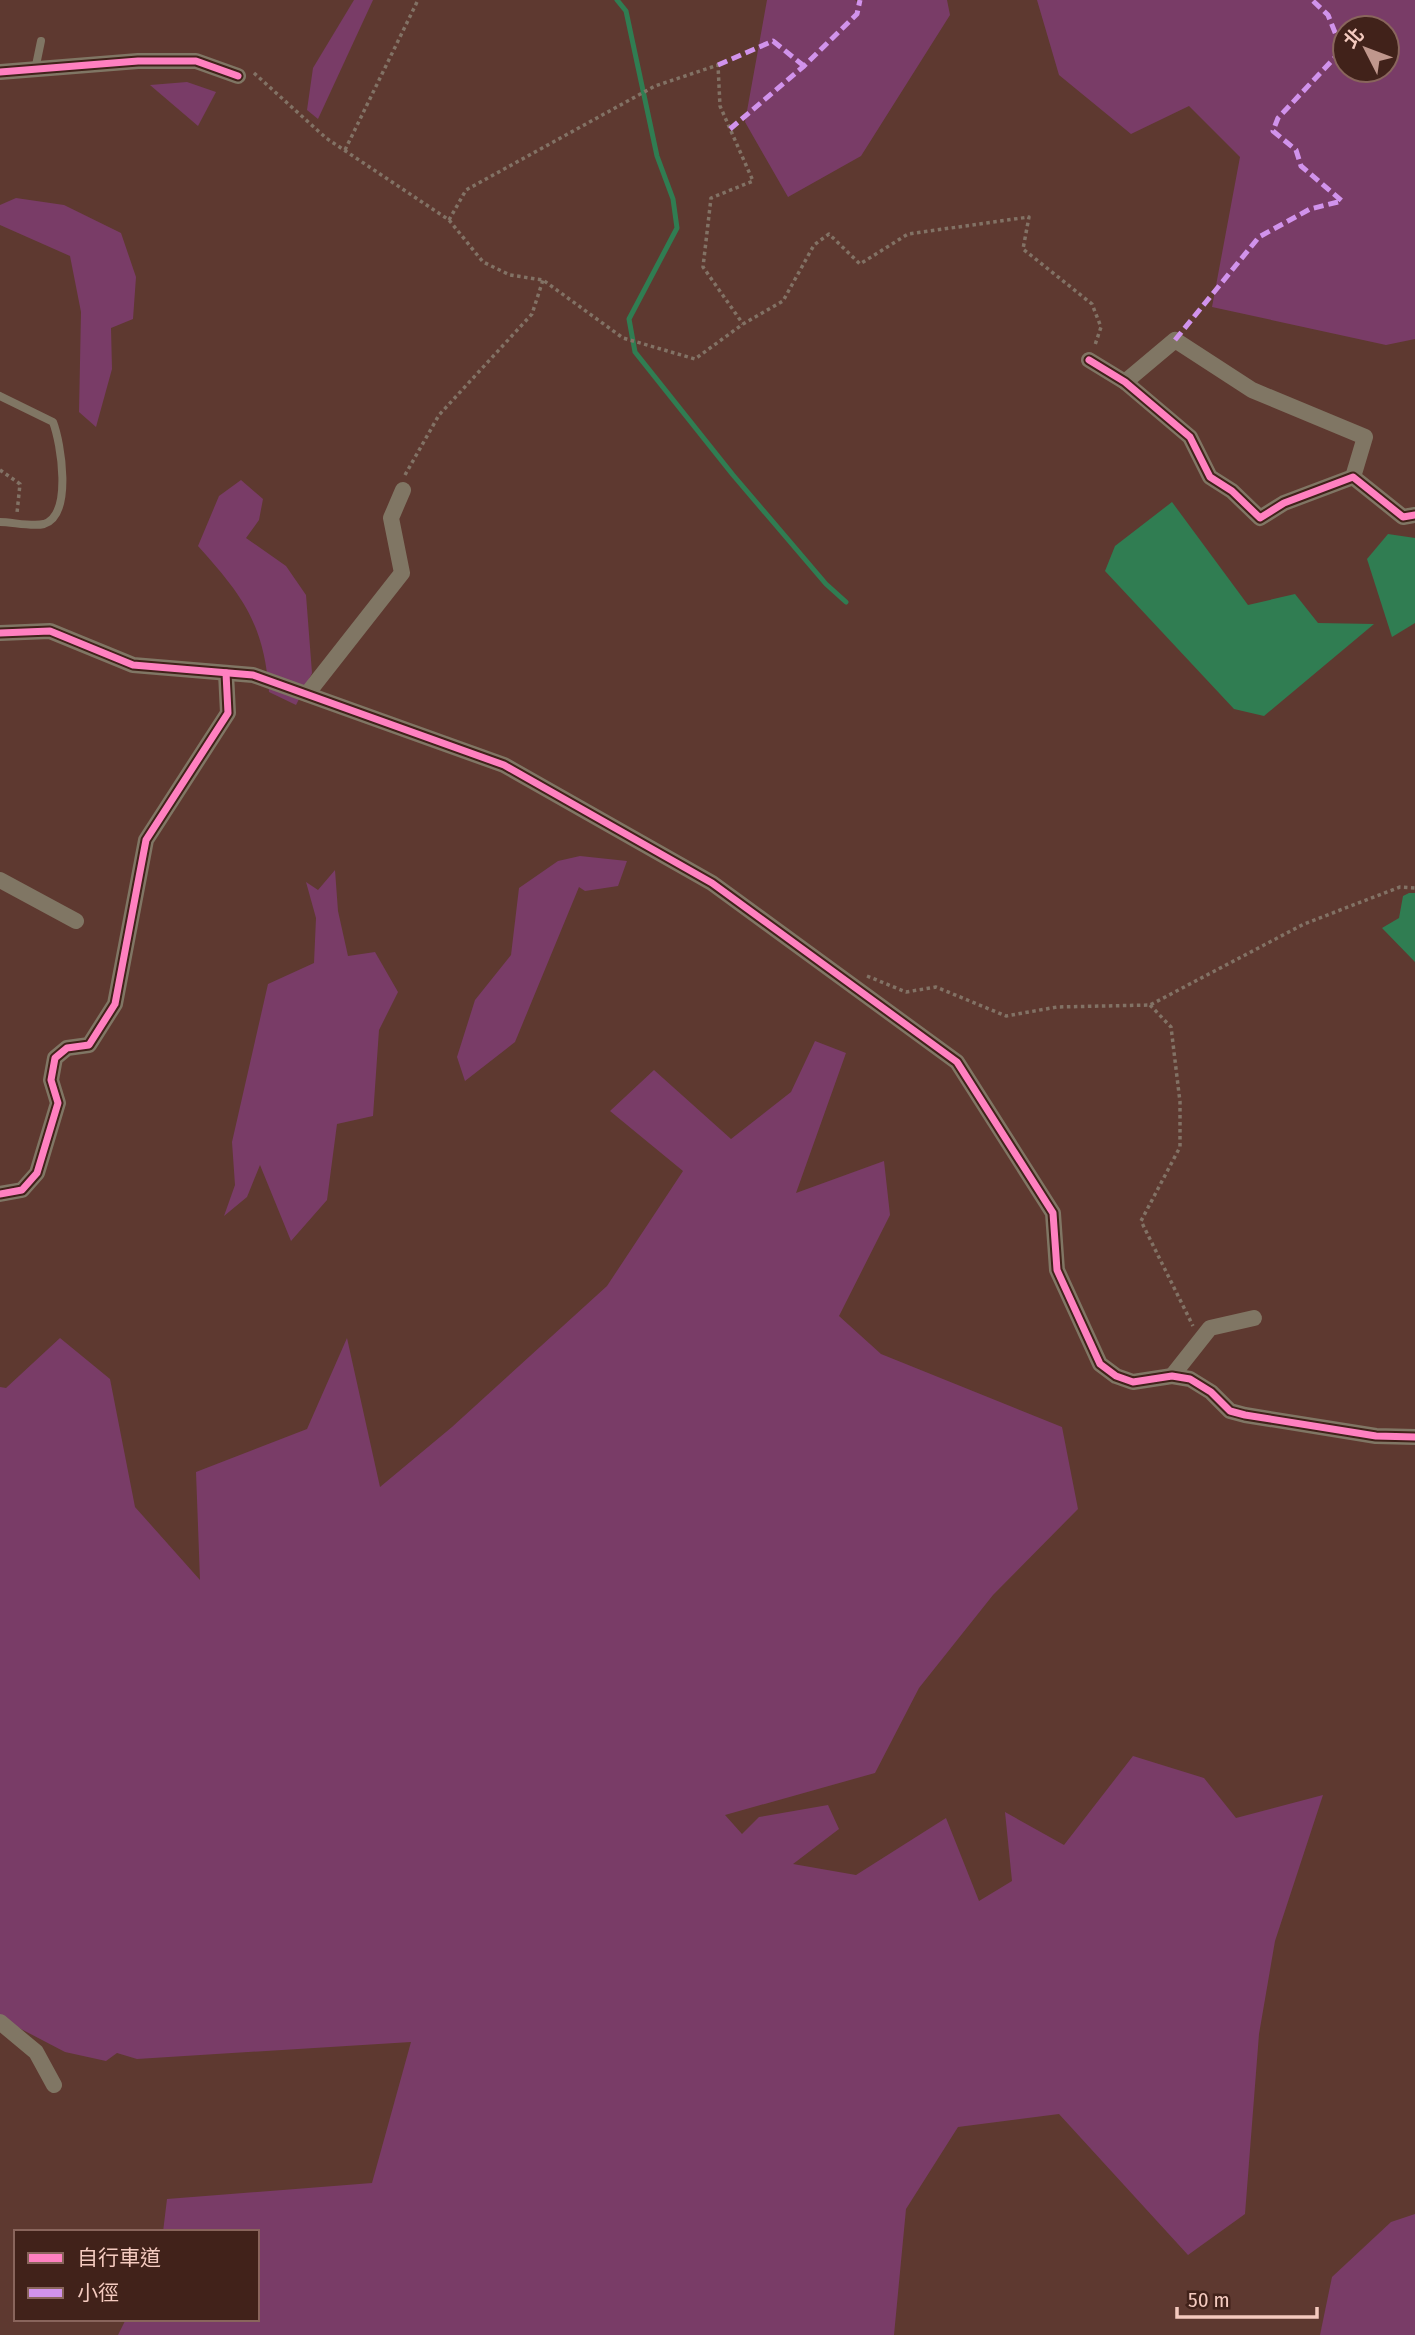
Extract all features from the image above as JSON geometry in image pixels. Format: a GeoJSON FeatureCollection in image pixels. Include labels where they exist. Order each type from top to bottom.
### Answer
{"type":"FeatureCollection","features":[{"type":"Feature","properties":{"kind":"street"},"geometry":{"type":"LineString","coordinates":[[0,72],[138,61],[196,61],[238,76]]}},
{"type":"Feature","properties":{"kind":"street"},"geometry":{"type":"LineString","coordinates":[[1125,382],[1175,340],[1252,390],[1365,438],[1353,477]]}},
{"type":"Feature","properties":{"kind":"street"},"geometry":{"type":"LineString","coordinates":[[1089,360],[1125,382],[1190,437],[1210,477],[1232,491],[1260,518],[1284,503],[1353,477]]}},
{"type":"Feature","properties":{"kind":"street"},"geometry":{"type":"LineString","coordinates":[[1353,477],[1403,517],[1415,515]]}},
{"type":"Feature","properties":{"kind":"street"},"geometry":{"type":"LineString","coordinates":[[307,694],[402,573],[391,518],[403,490]]}},
{"type":"Feature","properties":{"kind":"street"},"geometry":{"type":"LineString","coordinates":[[0,633],[50,631],[133,665],[253,675],[504,765],[712,883],[957,1062],[1053,1213],[1057,1270],[1100,1364],[1116,1376],[1133,1382],[1172,1376],[1190,1378],[1211,1392],[1230,1410],[1245,1415],[1376,1436],[1415,1437]]}},
{"type":"Feature","properties":{"kind":"street"},"geometry":{"type":"LineString","coordinates":[[0,1194],[22,1190],[37,1173],[58,1103],[51,1080],[55,1058],[67,1048],[89,1045],[115,1003],[146,840],[228,713],[226,673]]}},
{"type":"Feature","properties":{"kind":"street"},"geometry":{"type":"LineString","coordinates":[[0,880],[76,922]]}},
{"type":"Feature","properties":{"kind":"street"},"geometry":{"type":"LineString","coordinates":[[1172,1376],[1210,1328],[1254,1318]]}},
{"type":"Feature","properties":{"kind":"street"},"geometry":{"type":"LineString","coordinates":[[0,2022],[36,2052],[54,2085]]}},
{"type":"Feature","properties":{"kind":"lane"},"geometry":{"type":"LineString","coordinates":[[35,69],[41,41]]}},
{"type":"Feature","properties":{"kind":"lane"},"geometry":{"type":"LineString","coordinates":[[0,396],[53,422],[61,448],[61,505],[56,516],[44,524],[0,522]]}},
{"type":"Feature","properties":{"kind":"path"},"geometry":{"type":"LineString","coordinates":[[345,150],[418,0]]}},
{"type":"Feature","properties":{"kind":"path"},"geometry":{"type":"LineString","coordinates":[[449,220],[466,190],[655,86],[718,65],[720,106],[753,181],[711,198],[703,267],[743,324]]}},
{"type":"Feature","properties":{"kind":"path"},"geometry":{"type":"LineString","coordinates":[[238,76],[248,67],[326,138],[449,220],[483,262],[510,275],[543,279],[623,338],[654,349],[695,359],[743,324],[783,301],[814,245],[829,234],[859,264],[908,234],[1028,217],[1023,249],[1092,304],[1101,327],[1089,360]]}},
{"type":"Feature","properties":{"kind":"path"},"geometry":{"type":"LineString","coordinates":[[403,490],[406,472],[439,415],[533,314],[543,279]]}},
{"type":"Feature","properties":{"kind":"path"},"geometry":{"type":"LineString","coordinates":[[0,470],[20,484],[16,522]]}},
{"type":"Feature","properties":{"kind":"path"},"geometry":{"type":"LineString","coordinates":[[846,981],[871,975],[906,992],[936,987],[1006,1016],[1057,1007],[1150,1005],[1304,924],[1400,887],[1415,888]]}},
{"type":"Feature","properties":{"kind":"path"},"geometry":{"type":"LineString","coordinates":[[1150,1005],[1171,1027],[1180,1102],[1180,1147],[1141,1220],[1200,1340]]}},
{"type":"Feature","properties":{"kind":"shaded area"},"geometry":{"type":"Polygon","coordinates":[[[354,0],[373,0],[318,119],[307,110],[313,68],[354,0]]]}},
{"type":"Feature","properties":{"kind":"shaded area"},"geometry":{"type":"Polygon","coordinates":[[[767,0],[855,0],[858,3],[860,0],[947,0],[950,15],[861,156],[788,197],[745,122],[767,0]]]}},
{"type":"Feature","properties":{"kind":"shaded area"},"geometry":{"type":"Polygon","coordinates":[[[1037,0],[1415,0],[1415,339],[1386,345],[1212,307],[1240,157],[1189,106],[1131,134],[1059,75],[1037,0]]]}},
{"type":"Feature","properties":{"kind":"shaded area"},"geometry":{"type":"Polygon","coordinates":[[[187,82],[216,92],[198,126],[150,85],[187,82]]]}},
{"type":"Feature","properties":{"kind":"shaded area"},"geometry":{"type":"Polygon","coordinates":[[[16,198],[64,205],[121,233],[136,277],[133,319],[111,328],[112,369],[96,427],[79,412],[81,312],[70,256],[0,225],[0,205],[16,198]]]}},
{"type":"Feature","properties":{"kind":"shaded area"},"geometry":{"type":"Polygon","coordinates":[[[241,480],[263,499],[259,520],[246,538],[286,566],[306,595],[312,673],[296,705],[269,692],[262,648],[248,612],[227,580],[198,546],[219,496],[241,480]]]}},
{"type":"Feature","properties":{"kind":"shaded area"},"geometry":{"type":"Polygon","coordinates":[[[1172,502],[1248,605],[1295,594],[1318,623],[1374,624],[1264,716],[1234,709],[1105,571],[1115,546],[1172,502]]]}},
{"type":"Feature","properties":{"kind":"shaded area"},"geometry":{"type":"Polygon","coordinates":[[[1388,534],[1415,538],[1415,623],[1392,637],[1367,559],[1388,534]]]}},
{"type":"Feature","properties":{"kind":"shaded area"},"geometry":{"type":"Polygon","coordinates":[[[580,856],[627,861],[618,886],[585,891],[579,887],[515,1042],[465,1081],[457,1057],[475,1000],[511,955],[519,888],[558,861],[580,856]]]}},
{"type":"Feature","properties":{"kind":"shaded area"},"geometry":{"type":"Polygon","coordinates":[[[335,870],[338,911],[348,956],[375,952],[398,992],[379,1030],[373,1116],[337,1124],[327,1200],[291,1241],[260,1165],[247,1197],[224,1216],[235,1185],[232,1142],[268,984],[314,963],[316,918],[306,882],[318,890],[335,870]]]}},
{"type":"Feature","properties":{"kind":"shaded area"},"geometry":{"type":"Polygon","coordinates":[[[1415,893],[1415,962],[1382,928],[1399,918],[1403,896],[1415,893]]]}},
{"type":"Feature","properties":{"kind":"shaded area"},"geometry":{"type":"Polygon","coordinates":[[[815,1041],[846,1053],[796,1193],[884,1161],[890,1215],[839,1316],[881,1354],[1062,1427],[1078,1509],[993,1595],[919,1688],[875,1773],[725,1815],[742,1834],[759,1817],[828,1805],[839,1829],[793,1864],[856,1875],[946,1818],[979,1901],[1012,1881],[1005,1812],[1064,1845],[1133,1756],[1204,1778],[1236,1818],[1323,1795],[1275,1941],[1259,2034],[1245,2214],[1188,2255],[1059,2114],[958,2127],[906,2209],[894,2335],[118,2335],[125,2321],[259,2321],[259,2230],[163,2230],[167,2199],[372,2183],[411,2042],[137,2059],[117,2053],[106,2061],[65,2052],[0,2018],[0,1387],[6,1388],[60,1338],[110,1379],[135,1507],[200,1580],[196,1472],[307,1429],[347,1338],[380,1487],[452,1427],[607,1286],[683,1171],[610,1111],[654,1070],[731,1139],[791,1092],[815,1041]]]}},
{"type":"Feature","properties":{"kind":"shaded area"},"geometry":{"type":"Polygon","coordinates":[[[1415,2214],[1415,2335],[1320,2335],[1332,2277],[1391,2222],[1415,2214]]]}},
{"type":"Feature","properties":{"kind":"waterway"},"geometry":{"type":"LineString","coordinates":[[617,0],[626,11],[657,156],[673,199],[677,228],[629,319],[635,352],[733,475],[826,584],[846,602]]}},
{"type":"Feature","properties":{"kind":"marked path"},"geometry":{"type":"LineString","coordinates":[[730,129],[804,66],[857,14],[860,0]]}},
{"type":"Feature","properties":{"kind":"marked path"},"geometry":{"type":"LineString","coordinates":[[1175,340],[1259,237],[1310,209],[1342,201],[1301,166],[1296,150],[1273,131],[1278,118],[1342,50],[1328,15],[1312,0]]}},
{"type":"Feature","properties":{"kind":"marked path"},"geometry":{"type":"LineString","coordinates":[[718,65],[773,41],[804,66]]}},
{"type":"Feature","properties":{"kind":"cycle path"},"geometry":{"type":"LineString","coordinates":[[0,72],[138,61],[196,61],[238,76]]}},
{"type":"Feature","properties":{"kind":"cycle path"},"geometry":{"type":"LineString","coordinates":[[1089,360],[1125,382],[1190,437],[1210,477],[1232,491],[1260,518],[1284,503],[1353,477],[1403,517],[1415,515]]}},
{"type":"Feature","properties":{"kind":"cycle path"},"geometry":{"type":"LineString","coordinates":[[0,633],[50,631],[133,665],[253,675],[504,765],[712,883],[957,1062],[1053,1213],[1057,1270],[1100,1364],[1116,1376],[1133,1382],[1172,1376],[1190,1379],[1211,1392],[1230,1411],[1245,1415],[1376,1436],[1415,1437]]}},
{"type":"Feature","properties":{"kind":"cycle path"},"geometry":{"type":"LineString","coordinates":[[0,1194],[22,1190],[37,1173],[58,1103],[51,1080],[55,1058],[67,1048],[89,1045],[115,1004],[146,840],[228,713],[226,673]]}}]}
